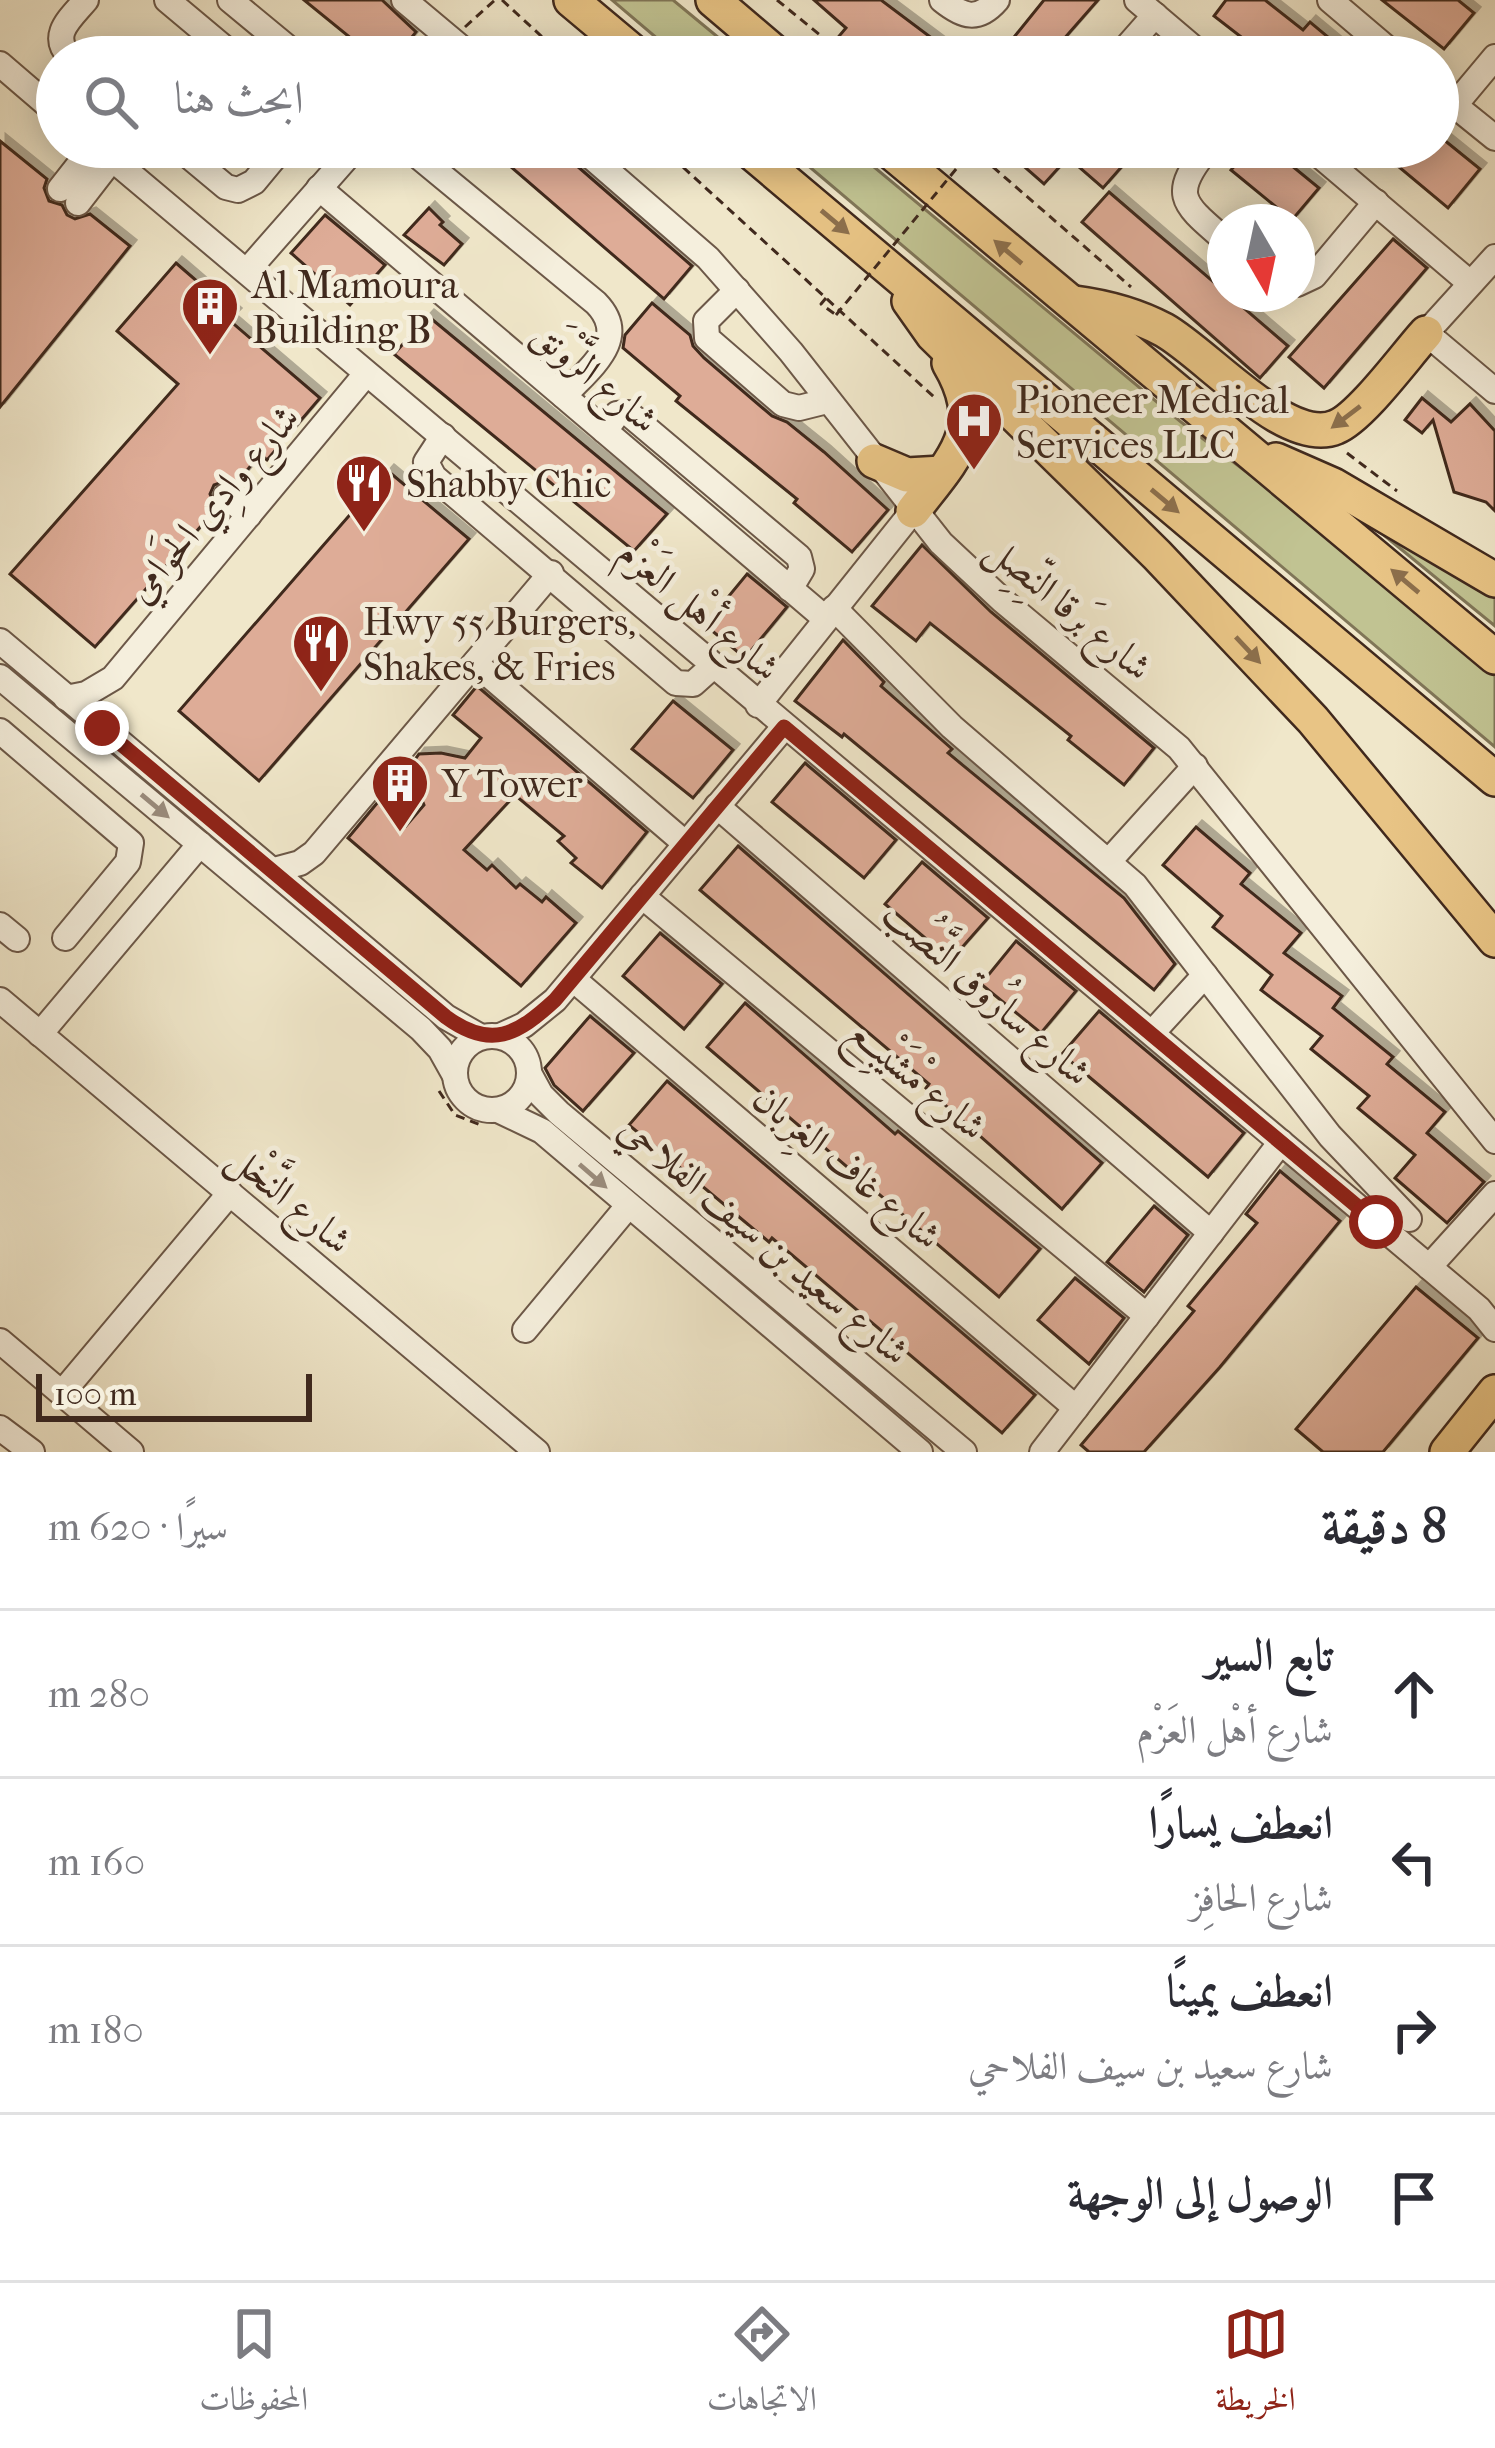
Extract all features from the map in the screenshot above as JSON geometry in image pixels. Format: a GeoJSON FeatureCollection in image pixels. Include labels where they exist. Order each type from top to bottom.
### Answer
{"type":"FeatureCollection","features":[{"type":"Feature","properties":{"kind":"main road"},"geometry":{"type":"LineString","coordinates":[[571,0],[613,36]]}},
{"type":"Feature","properties":{"kind":"main road"},"geometry":{"type":"LineString","coordinates":[[718,2],[756,36]]}},
{"type":"Feature","properties":{"kind":"main road"},"geometry":{"type":"LineString","coordinates":[[770,168],[1495,779]]}},
{"type":"Feature","properties":{"kind":"main road"},"geometry":{"type":"LineString","coordinates":[[910,168],[1495,657]]}},
{"type":"Feature","properties":{"kind":"main road"},"geometry":{"type":"LineString","coordinates":[[880,261],[933,335],[964,391],[967,426],[962,444],[913,511]]}},
{"type":"Feature","properties":{"kind":"main road"},"geometry":{"type":"LineString","coordinates":[[1067,301],[1120,313],[1166,331],[1280,418],[1308,431],[1324,431],[1346,422],[1426,333]]}},
{"type":"Feature","properties":{"kind":"main road"},"geometry":{"type":"LineString","coordinates":[[933,335],[1157,555],[1313,720],[1495,940]]}},
{"type":"Feature","properties":{"kind":"main road"},"geometry":{"type":"LineString","coordinates":[[1254,454],[1333,485],[1495,580]]}},
{"type":"Feature","properties":{"kind":"main road"},"geometry":{"type":"LineString","coordinates":[[874,461],[907,475],[942,473]]}},
{"type":"Feature","properties":{"kind":"main road"},"geometry":{"type":"LineString","coordinates":[[1447,1452],[1495,1392]]}},
{"type":"Feature","properties":{"kind":"street"},"geometry":{"type":"LineString","coordinates":[[167,0],[210,36]]}},
{"type":"Feature","properties":{"kind":"street"},"geometry":{"type":"LineString","coordinates":[[230,0],[274,36]]}},
{"type":"Feature","properties":{"kind":"street"},"geometry":{"type":"LineString","coordinates":[[404,0],[433,36]]}},
{"type":"Feature","properties":{"kind":"street"},"geometry":{"type":"LineString","coordinates":[[942,0],[970,17],[981,15],[998,0]]}},
{"type":"Feature","properties":{"kind":"street"},"geometry":{"type":"LineString","coordinates":[[60,36],[83,1]]}},
{"type":"Feature","properties":{"kind":"street"},"geometry":{"type":"LineString","coordinates":[[1333,1],[1373,36]]}},
{"type":"Feature","properties":{"kind":"street"},"geometry":{"type":"LineString","coordinates":[[1130,36],[1146,7],[1180,36]]}},
{"type":"Feature","properties":{"kind":"street"},"geometry":{"type":"LineString","coordinates":[[1459,88],[1495,57]]}},
{"type":"Feature","properties":{"kind":"street"},"geometry":{"type":"LineString","coordinates":[[0,64],[36,94]]}},
{"type":"Feature","properties":{"kind":"street"},"geometry":{"type":"LineString","coordinates":[[1459,109],[1495,138]]}},
{"type":"Feature","properties":{"kind":"street"},"geometry":{"type":"LineString","coordinates":[[69,196],[89,168]]}},
{"type":"Feature","properties":{"kind":"street","name":"شارع أهْل العَزْم"},"geometry":{"type":"LineString","coordinates":[[122,168],[1487,1312],[1495,1329]]}},
{"type":"Feature","properties":{"kind":"street"},"geometry":{"type":"LineString","coordinates":[[203,168],[226,187],[238,190],[266,168]]}},
{"type":"Feature","properties":{"kind":"street"},"geometry":{"type":"LineString","coordinates":[[247,271],[338,168]]}},
{"type":"Feature","properties":{"kind":"street"},"geometry":{"type":"LineString","coordinates":[[432,168],[596,303],[608,318],[608,346],[564,396]]}},
{"type":"Feature","properties":{"kind":"street","name":"شارع بَرقا النِّصِل"},"geometry":{"type":"LineString","coordinates":[[605,168],[678,229],[737,290],[791,352],[913,511],[970,572],[1160,730],[1195,766],[1495,1141]]}},
{"type":"Feature","properties":{"kind":"street"},"geometry":{"type":"LineString","coordinates":[[1192,168],[1183,195],[1188,207],[1207,224]]}},
{"type":"Feature","properties":{"kind":"street"},"geometry":{"type":"LineString","coordinates":[[1335,168],[1470,283]]}},
{"type":"Feature","properties":{"kind":"street","name":"شارع الرَّوْنَق"},"geometry":{"type":"LineString","coordinates":[[320,188],[790,589],[830,614],[967,741],[1110,860],[1166,922],[1330,1136],[1409,1219]]}},
{"type":"Feature","properties":{"kind":"street"},"geometry":{"type":"LineString","coordinates":[[1315,275],[1376,202]]}},
{"type":"Feature","properties":{"kind":"street"},"geometry":{"type":"LineString","coordinates":[[1494,262],[1426,333],[1495,391]]}},
{"type":"Feature","properties":{"kind":"street"},"geometry":{"type":"LineString","coordinates":[[737,290],[706,321],[707,338],[783,404],[799,408],[827,401]]}},
{"type":"Feature","properties":{"kind":"street","name":"شارع وادِي الحَوامي"},"geometry":{"type":"LineString","coordinates":[[102,728],[102,707],[113,678],[366,374]]}},
{"type":"Feature","properties":{"kind":"street"},"geometry":{"type":"LineString","coordinates":[[604,431],[614,416],[628,413],[736,504],[801,561],[801,573],[790,589]]}},
{"type":"Feature","properties":{"kind":"street"},"geometry":{"type":"LineString","coordinates":[[442,436],[428,456],[430,473],[676,683],[693,684],[712,667]]}},
{"type":"Feature","properties":{"kind":"street"},"geometry":{"type":"LineString","coordinates":[[226,496],[249,514]]}},
{"type":"Feature","properties":{"kind":"street"},"geometry":{"type":"LineString","coordinates":[[717,527],[736,504]]}},
{"type":"Feature","properties":{"kind":"street"},"geometry":{"type":"LineString","coordinates":[[758,705],[913,511]]}},
{"type":"Feature","properties":{"kind":"street"},"geometry":{"type":"LineString","coordinates":[[274,870],[300,863],[314,853],[551,573]]}},
{"type":"Feature","properties":{"kind":"street"},"geometry":{"type":"LineString","coordinates":[[0,641],[446,1017],[516,1044],[529,1069]]}},
{"type":"Feature","properties":{"kind":"street"},"geometry":{"type":"LineString","coordinates":[[476,663],[686,844]]}},
{"type":"Feature","properties":{"kind":"street"},"geometry":{"type":"LineString","coordinates":[[0,677],[421,1029],[440,1049],[468,1102],[498,1110],[520,1098],[541,1024],[555,1000],[784,727]]}},
{"type":"Feature","properties":{"kind":"street","name":"شارع وادِي الحَوامي"},"geometry":{"type":"LineString","coordinates":[[66,698],[86,694],[113,678]]}},
{"type":"Feature","properties":{"kind":"street"},"geometry":{"type":"LineString","coordinates":[[0,731],[130,844],[128,862],[65,938]]}},
{"type":"Feature","properties":{"kind":"street"},"geometry":{"type":"LineString","coordinates":[[1110,860],[1195,766]]}},
{"type":"Feature","properties":{"kind":"street","name":"شارع سارُوق النَّصُب"},"geometry":{"type":"LineString","coordinates":[[717,806],[1211,1233]]}},
{"type":"Feature","properties":{"kind":"street"},"geometry":{"type":"LineString","coordinates":[[40,1034],[200,844]]}},
{"type":"Feature","properties":{"kind":"street"},"geometry":{"type":"LineString","coordinates":[[305,898],[305,879],[314,853]]}},
{"type":"Feature","properties":{"kind":"street","name":"شارع مْشَيْبِع"},"geometry":{"type":"LineString","coordinates":[[642,896],[1147,1316]]}},
{"type":"Feature","properties":{"kind":"street"},"geometry":{"type":"LineString","coordinates":[[1152,1034],[1205,975]]}},
{"type":"Feature","properties":{"kind":"street","name":"شارع غاف الغِربان"},"geometry":{"type":"LineString","coordinates":[[572,979],[1076,1408]]}},
{"type":"Feature","properties":{"kind":"street","name":"شارع النَّخْل"},"geometry":{"type":"LineString","coordinates":[[0,1000],[532,1451]]}},
{"type":"Feature","properties":{"kind":"street"},"geometry":{"type":"LineString","coordinates":[[454,1074],[461,1051],[524,1025],[555,1000]]}},
{"type":"Feature","properties":{"kind":"street","name":"شارع سعيد بن سيف الفلاحي"},"geometry":{"type":"LineString","coordinates":[[529,1069],[541,1096],[559,1113],[964,1452]]}},
{"type":"Feature","properties":{"kind":"street","name":"شارع سعيد بن سيف الفلاحي"},"geometry":{"type":"LineString","coordinates":[[498,1110],[542,1131],[920,1452]]}},
{"type":"Feature","properties":{"kind":"street"},"geometry":{"type":"LineString","coordinates":[[1305,1162],[1330,1136]]}},
{"type":"Feature","properties":{"kind":"street"},"geometry":{"type":"LineString","coordinates":[[1042,1452],[1281,1142]]}},
{"type":"Feature","properties":{"kind":"street"},"geometry":{"type":"LineString","coordinates":[[62,1393],[230,1193]]}},
{"type":"Feature","properties":{"kind":"street"},"geometry":{"type":"LineString","coordinates":[[1429,1267],[1495,1194]]}},
{"type":"Feature","properties":{"kind":"street"},"geometry":{"type":"LineString","coordinates":[[525,1330],[628,1206]]}},
{"type":"Feature","properties":{"kind":"street"},"geometry":{"type":"LineString","coordinates":[[0,1341],[131,1452]]}},
{"type":"Feature","properties":{"kind":"street"},"geometry":{"type":"LineString","coordinates":[[0,1428],[32,1452]]}},
{"type":"Feature","properties":{"kind":"path"},"geometry":{"type":"LineString","coordinates":[[457,36],[499,0],[540,36]]}},
{"type":"Feature","properties":{"kind":"path"},"geometry":{"type":"LineString","coordinates":[[777,0],[821,36]]}},
{"type":"Feature","properties":{"kind":"path"},"geometry":{"type":"LineString","coordinates":[[684,168],[967,426]]}},
{"type":"Feature","properties":{"kind":"path"},"geometry":{"type":"LineString","coordinates":[[826,298],[821,304],[836,315],[957,168]]}},
{"type":"Feature","properties":{"kind":"green space"},"geometry":{"type":"Polygon","coordinates":[[[612,0],[673,0],[717,36],[654,36],[612,0]]]}},
{"type":"Feature","properties":{"kind":"green space"},"geometry":{"type":"Polygon","coordinates":[[[811,168],[875,168],[1181,422],[1352,553],[1495,676],[1495,747],[811,168]]]}},
{"type":"Feature","properties":{"kind":"green space"},"geometry":{"type":"Polygon","coordinates":[[[1369,523],[1495,585],[1495,626],[1369,523]]]}},
{"type":"Feature","properties":{"kind":"building"},"geometry":{"type":"Polygon","coordinates":[[[304,0],[382,0],[416,32],[413,36],[348,36],[304,0]]]}},
{"type":"Feature","properties":{"kind":"building"},"geometry":{"type":"Polygon","coordinates":[[[814,0],[881,0],[929,36],[839,36],[846,28],[814,0]]]}},
{"type":"Feature","properties":{"kind":"building"},"geometry":{"type":"Polygon","coordinates":[[[1044,0],[1098,0],[1066,36],[1015,36],[1044,0]]]}},
{"type":"Feature","properties":{"kind":"building"},"geometry":{"type":"Polygon","coordinates":[[[1226,0],[1265,0],[1303,30],[1310,22],[1327,36],[1240,36],[1214,16],[1226,0]]]}},
{"type":"Feature","properties":{"kind":"building"},"geometry":{"type":"Polygon","coordinates":[[[1382,0],[1458,0],[1474,13],[1455,36],[1428,36],[1382,0]]]}},
{"type":"Feature","properties":{"kind":"building"},"geometry":{"type":"Polygon","coordinates":[[[0,141],[47,179],[44,188],[49,201],[62,205],[75,219],[90,214],[130,246],[0,407],[0,141]]]}},
{"type":"Feature","properties":{"kind":"building"},"geometry":{"type":"Polygon","coordinates":[[[1459,152],[1480,169],[1448,208],[1400,168],[1459,168],[1459,152]]]}},
{"type":"Feature","properties":{"kind":"building"},"geometry":{"type":"Polygon","coordinates":[[[512,168],[579,168],[692,266],[664,299],[512,168]]]}},
{"type":"Feature","properties":{"kind":"building"},"geometry":{"type":"Polygon","coordinates":[[[1026,168],[1058,168],[1044,184],[1026,168]]]}},
{"type":"Feature","properties":{"kind":"building"},"geometry":{"type":"Polygon","coordinates":[[[1080,168],[1121,168],[1103,188],[1080,168]]]}},
{"type":"Feature","properties":{"kind":"building"},"geometry":{"type":"Polygon","coordinates":[[[1295,168],[1319,188],[1306,204],[1272,204],[1231,170],[1295,168]]]}},
{"type":"Feature","properties":{"kind":"building"},"geometry":{"type":"Polygon","coordinates":[[[1109,192],[1207,276],[1207,312],[1248,312],[1288,346],[1260,378],[1082,222],[1109,192]]]}},
{"type":"Feature","properties":{"kind":"building"},"geometry":{"type":"Polygon","coordinates":[[[429,208],[462,244],[444,265],[404,235],[429,208]]]}},
{"type":"Feature","properties":{"kind":"building"},"geometry":{"type":"Polygon","coordinates":[[[325,215],[385,265],[350,305],[291,253],[325,215]]]}},
{"type":"Feature","properties":{"kind":"building"},"geometry":{"type":"Polygon","coordinates":[[[1393,239],[1427,268],[1324,388],[1289,357],[1393,239]]]}},
{"type":"Feature","properties":{"kind":"building"},"geometry":{"type":"Polygon","coordinates":[[[176,263],[235,314],[229,320],[320,398],[267,460],[260,454],[237,483],[228,480],[214,485],[210,494],[216,509],[95,647],[10,574],[178,384],[117,331],[176,263]]]}},
{"type":"Feature","properties":{"kind":"building"},"geometry":{"type":"Polygon","coordinates":[[[652,303],[690,335],[704,358],[772,416],[787,422],[824,452],[888,510],[852,552],[794,503],[797,499],[676,401],[680,396],[623,348],[625,335],[652,303]]]}},
{"type":"Feature","properties":{"kind":"building"},"geometry":{"type":"Polygon","coordinates":[[[428,316],[667,514],[634,551],[394,354],[428,316]]]}},
{"type":"Feature","properties":{"kind":"building"},"geometry":{"type":"Polygon","coordinates":[[[1422,398],[1451,422],[1470,404],[1495,431],[1495,511],[1486,502],[1454,492],[1433,420],[1422,433],[1405,420],[1422,398]]]}},
{"type":"Feature","properties":{"kind":"building"},"geometry":{"type":"Polygon","coordinates":[[[388,471],[469,539],[259,781],[179,711],[388,471]]]}},
{"type":"Feature","properties":{"kind":"building"},"geometry":{"type":"Polygon","coordinates":[[[922,545],[991,612],[1154,748],[1124,785],[1068,740],[1071,736],[930,623],[916,641],[872,606],[922,545]]]}},
{"type":"Feature","properties":{"kind":"building"},"geometry":{"type":"Polygon","coordinates":[[[747,574],[787,607],[745,658],[705,625],[747,574]]]}},
{"type":"Feature","properties":{"kind":"building"},"geometry":{"type":"Polygon","coordinates":[[[843,640],[884,682],[881,686],[952,749],[948,753],[1124,898],[1175,964],[1154,990],[844,734],[842,737],[795,701],[843,640]]]}},
{"type":"Feature","properties":{"kind":"building","name":"Y Tower"},"geometry":{"type":"Polygon","coordinates":[[[477,686],[647,832],[602,888],[571,863],[576,858],[558,841],[564,836],[515,795],[464,850],[487,870],[492,865],[516,888],[520,884],[542,902],[546,897],[576,923],[521,986],[348,838],[378,802],[406,826],[424,805],[409,768],[419,754],[465,758],[481,738],[453,715],[477,686]]]}},
{"type":"Feature","properties":{"kind":"building"},"geometry":{"type":"Polygon","coordinates":[[[673,701],[733,750],[693,798],[632,749],[673,701]]]}},
{"type":"Feature","properties":{"kind":"building"},"geometry":{"type":"Polygon","coordinates":[[[805,763],[896,840],[864,878],[772,802],[805,763]]]}},
{"type":"Feature","properties":{"kind":"building"},"geometry":{"type":"Polygon","coordinates":[[[1196,827],[1250,873],[1241,884],[1301,933],[1284,953],[1342,996],[1333,1008],[1393,1057],[1387,1064],[1445,1112],[1427,1133],[1484,1182],[1447,1223],[1395,1178],[1415,1155],[1358,1108],[1369,1096],[1311,1049],[1322,1036],[1261,990],[1272,975],[1213,927],[1222,916],[1163,865],[1196,827]]]}},
{"type":"Feature","properties":{"kind":"building"},"geometry":{"type":"Polygon","coordinates":[[[738,846],[1102,1163],[1062,1209],[926,1088],[929,1084],[700,890],[738,846]]]}},
{"type":"Feature","properties":{"kind":"building"},"geometry":{"type":"Polygon","coordinates":[[[922,862],[988,918],[951,960],[885,904],[922,862]]]}},
{"type":"Feature","properties":{"kind":"building"},"geometry":{"type":"Polygon","coordinates":[[[660,933],[722,984],[684,1029],[623,976],[660,933]]]}},
{"type":"Feature","properties":{"kind":"building"},"geometry":{"type":"Polygon","coordinates":[[[1016,941],[1076,991],[1041,1033],[981,984],[1016,941]]]}},
{"type":"Feature","properties":{"kind":"building"},"geometry":{"type":"Polygon","coordinates":[[[745,1003],[895,1134],[898,1131],[1040,1249],[999,1297],[707,1047],[745,1003]]]}},
{"type":"Feature","properties":{"kind":"building"},"geometry":{"type":"Polygon","coordinates":[[[1099,1011],[1244,1133],[1208,1177],[1062,1054],[1099,1011]]]}},
{"type":"Feature","properties":{"kind":"building"},"geometry":{"type":"Polygon","coordinates":[[[590,1016],[634,1053],[583,1111],[554,1085],[545,1068],[590,1016]]]}},
{"type":"Feature","properties":{"kind":"building"},"geometry":{"type":"Polygon","coordinates":[[[667,1081],[1035,1395],[1002,1433],[772,1238],[769,1242],[629,1125],[667,1081]]]}},
{"type":"Feature","properties":{"kind":"building"},"geometry":{"type":"Polygon","coordinates":[[[1280,1171],[1340,1221],[1144,1452],[1089,1452],[1081,1445],[1194,1311],[1188,1306],[1257,1223],[1246,1214],[1280,1171]]]}},
{"type":"Feature","properties":{"kind":"building"},"geometry":{"type":"Polygon","coordinates":[[[1154,1206],[1188,1235],[1144,1292],[1107,1262],[1154,1206]]]}},
{"type":"Feature","properties":{"kind":"building"},"geometry":{"type":"Polygon","coordinates":[[[1075,1278],[1124,1318],[1089,1364],[1038,1320],[1075,1278]]]}},
{"type":"Feature","properties":{"kind":"building"},"geometry":{"type":"Polygon","coordinates":[[[1416,1287],[1478,1338],[1383,1452],[1323,1452],[1296,1429],[1416,1287]]]}},
{"type":"Feature","properties":{"kind":"place","name":"Al Mamoura Building B"},"geometry":{"type":"Point","coordinates":[210,357]}},
{"type":"Feature","properties":{"kind":"place","name":"Pioneer Medical Services LLC"},"geometry":{"type":"Point","coordinates":[974,472]}},
{"type":"Feature","properties":{"kind":"place","name":"Shabby Chic"},"geometry":{"type":"Point","coordinates":[364,534]}},
{"type":"Feature","properties":{"kind":"place","name":"Hwy 55 Burgers, Shakes, & Fries"},"geometry":{"type":"Point","coordinates":[321,694]}},
{"type":"Feature","properties":{"kind":"place","name":"Y Tower"},"geometry":{"type":"Point","coordinates":[400,834]}},
{"type":"Feature","properties":{"kind":"route"},"geometry":{"type":"LineString","coordinates":[[102,728],[446,1017],[481,1037],[513,1031],[555,1000],[784,727],[1376,1222]]}}]}
